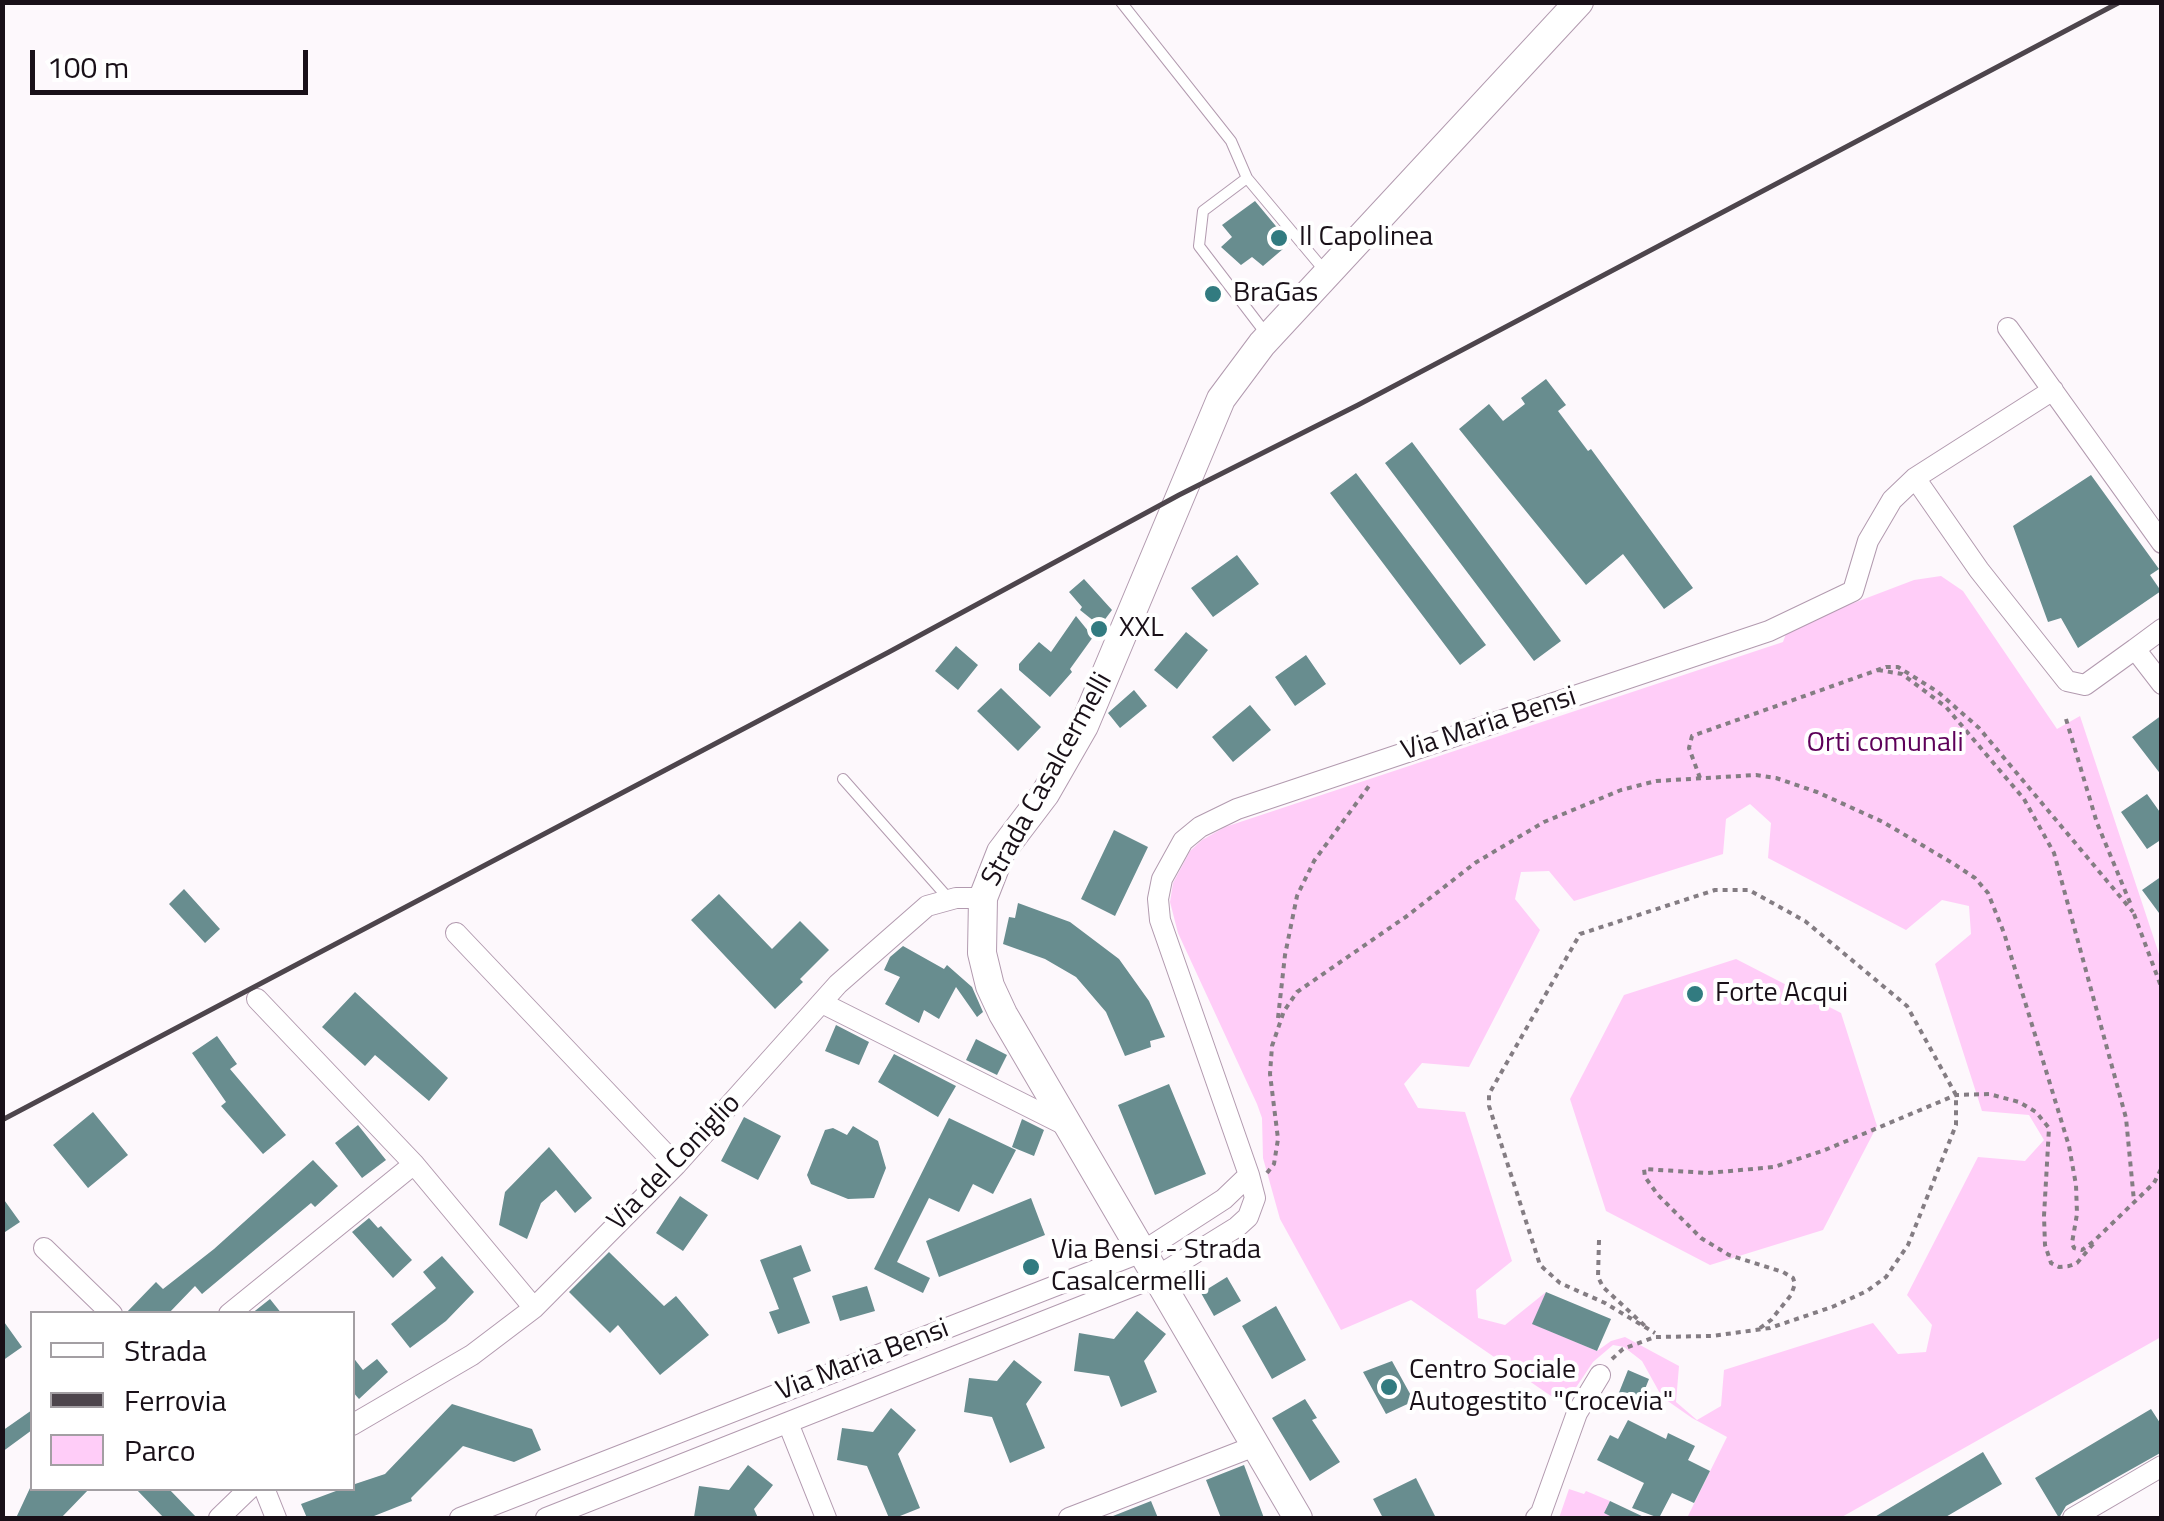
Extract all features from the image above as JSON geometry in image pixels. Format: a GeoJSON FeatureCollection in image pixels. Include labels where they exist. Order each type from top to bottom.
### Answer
{"type":"FeatureCollection","features":[{"type":"Feature","properties":{"kind":"main road","name":"Strada Casalcermelli"},"geometry":{"type":"LineString","coordinates":[[1298,1518],[1010,1027],[990,986],[980,935],[983,898],[1001,852],[1045,794],[1084,726],[1221,399],[1269,337],[1579,2]]}},
{"type":"Feature","properties":{"kind":"street"},"geometry":{"type":"LineString","coordinates":[[2008,328],[2162,543]]}},
{"type":"Feature","properties":{"kind":"street","name":"Via Maria Bensi"},"geometry":{"type":"LineString","coordinates":[[546,1518],[788,1422],[1237,1227],[1248,1217],[1255,1198],[1250,1175],[1160,920],[1158,899],[1162,879],[1183,841],[1200,827],[1236,809],[1770,631],[1854,591],[1868,541],[1892,500],[1915,478],[2053,390]]}},
{"type":"Feature","properties":{"kind":"street"},"geometry":{"type":"LineString","coordinates":[[1915,478],[1979,570],[2067,681],[2085,685],[2162,629]]}},
{"type":"Feature","properties":{"kind":"street"},"geometry":{"type":"LineString","coordinates":[[2136,649],[2162,684]]}},
{"type":"Feature","properties":{"kind":"street","name":"Via del Coniglio"},"geometry":{"type":"LineString","coordinates":[[355,1422],[472,1354],[534,1308],[676,1165],[867,956],[927,906],[983,898]]}},
{"type":"Feature","properties":{"kind":"street"},"geometry":{"type":"LineString","coordinates":[[456,933],[676,1165]]}},
{"type":"Feature","properties":{"kind":"street"},"geometry":{"type":"LineString","coordinates":[[257,998],[414,1164],[534,1308]]}},
{"type":"Feature","properties":{"kind":"street"},"geometry":{"type":"LineString","coordinates":[[822,1003],[1069,1127]]}},
{"type":"Feature","properties":{"kind":"street"},"geometry":{"type":"LineString","coordinates":[[232,1311],[414,1164]]}},
{"type":"Feature","properties":{"kind":"street","name":"Via Maria Bensi"},"geometry":{"type":"LineString","coordinates":[[460,1518],[1149,1265],[1250,1175]]}},
{"type":"Feature","properties":{"kind":"street"},"geometry":{"type":"LineString","coordinates":[[44,1248],[109,1311]]}},
{"type":"Feature","properties":{"kind":"street"},"geometry":{"type":"LineString","coordinates":[[1536,1518],[1577,1413],[1600,1374]]}},
{"type":"Feature","properties":{"kind":"street"},"geometry":{"type":"LineString","coordinates":[[788,1422],[826,1518]]}},
{"type":"Feature","properties":{"kind":"street"},"geometry":{"type":"LineString","coordinates":[[1069,1518],[1255,1446]]}},
{"type":"Feature","properties":{"kind":"street"},"geometry":{"type":"LineString","coordinates":[[2073,1518],[2162,1466]]}},
{"type":"Feature","properties":{"kind":"street"},"geometry":{"type":"LineString","coordinates":[[219,1518],[247,1491]]}},
{"type":"Feature","properties":{"kind":"street"},"geometry":{"type":"LineString","coordinates":[[265,1491],[276,1518]]}},
{"type":"Feature","properties":{"kind":"lane"},"geometry":{"type":"LineString","coordinates":[[1121,2],[1231,141],[1248,178],[1328,275]]}},
{"type":"Feature","properties":{"kind":"lane"},"geometry":{"type":"LineString","coordinates":[[1248,178],[1203,211],[1199,246],[1269,337]]}},
{"type":"Feature","properties":{"kind":"lane"},"geometry":{"type":"LineString","coordinates":[[844,779],[949,900]]}},
{"type":"Feature","properties":{"kind":"path"},"geometry":{"type":"LineString","coordinates":[[1700,778],[1689,748],[1692,736],[1893,666],[1913,675],[1970,718],[2133,912]]}},
{"type":"Feature","properties":{"kind":"path"},"geometry":{"type":"LineString","coordinates":[[1878,670],[1902,674],[1946,707],[2024,799],[2054,853],[2126,1118],[2136,1194],[2126,1210]]}},
{"type":"Feature","properties":{"kind":"path"},"geometry":{"type":"LineString","coordinates":[[2066,719],[2096,823],[2162,989]]}},
{"type":"Feature","properties":{"kind":"path"},"geometry":{"type":"LineString","coordinates":[[1276,1032],[1298,992],[1370,944],[1494,850],[1544,822],[1621,790],[1656,781],[1766,776],[1816,792],[1896,830],[1982,885],[1994,903],[2069,1146],[2077,1214],[2072,1246],[2079,1251],[2084,1249],[2115,1221]]}},
{"type":"Feature","properties":{"kind":"path"},"geometry":{"type":"LineString","coordinates":[[1255,1198],[1257,1183],[1274,1164],[1278,1139],[1270,1074],[1284,955],[1297,896],[1314,861],[1372,782]]}},
{"type":"Feature","properties":{"kind":"path"},"geometry":{"type":"LineString","coordinates":[[1600,1374],[1624,1349],[1664,1336],[1746,1332],[1832,1307],[1868,1291],[1886,1277],[1914,1232],[1956,1126],[1956,1095],[1908,1006],[1806,921],[1762,895],[1736,888],[1716,890],[1580,934],[1489,1094],[1540,1265],[1560,1283],[1664,1336]]}},
{"type":"Feature","properties":{"kind":"path"},"geometry":{"type":"LineString","coordinates":[[1746,1332],[1766,1324],[1780,1311],[1794,1290],[1792,1278],[1729,1255],[1701,1238],[1658,1195],[1644,1169],[1708,1173],[1774,1167],[1853,1139],[1956,1095],[1989,1094],[2019,1102],[2036,1112],[2049,1128],[2045,1245],[2051,1263],[2064,1268],[2077,1262],[2154,1183],[2162,1167]]}},
{"type":"Feature","properties":{"kind":"path"},"geometry":{"type":"LineString","coordinates":[[1599,1240],[1598,1277],[1602,1287],[1656,1333]]}},
{"type":"Feature","properties":{"kind":"green space","name":"Orti comunali"},"geometry":{"type":"Polygon","coordinates":[[[1941,576],[1963,591],[2057,729],[2080,716],[2161,960],[2161,1337],[1840,1518],[1687,1518],[1727,1437],[1692,1418],[1662,1397],[1642,1361],[1624,1347],[1613,1345],[1593,1362],[1575,1389],[1554,1398],[1411,1300],[1341,1330],[1280,1219],[1263,1158],[1262,1118],[1178,933],[1170,902],[1173,883],[1190,851],[1225,827],[1783,642],[1788,628],[1914,580],[1941,576]],[[1750,804],[1726,819],[1723,854],[1574,901],[1549,871],[1521,872],[1515,899],[1540,930],[1469,1067],[1422,1063],[1404,1084],[1418,1108],[1465,1112],[1512,1261],[1476,1290],[1478,1318],[1505,1325],[1546,1292],[1533,1324],[1597,1351],[1625,1337],[1679,1366],[1676,1402],[1697,1420],[1721,1406],[1724,1370],[1873,1323],[1898,1354],[1926,1352],[1932,1325],[1907,1295],[1978,1157],[2025,1161],[2044,1140],[2029,1115],[1982,1111],[1935,964],[1971,934],[1969,906],[1942,900],[1906,930],[1768,858],[1771,823],[1750,804]]]}},
{"type":"Feature","properties":{"kind":"green space"},"geometry":{"type":"Polygon","coordinates":[[[1736,959],[1841,1013],[1877,1126],[1823,1230],[1710,1265],[1606,1211],[1570,1099],[1624,995],[1736,959]]]}},
{"type":"Feature","properties":{"kind":"green space"},"geometry":{"type":"Polygon","coordinates":[[[1569,1489],[1610,1501],[1604,1513],[1614,1518],[1559,1518],[1569,1489]]]}},
{"type":"Feature","properties":{"kind":"building"},"geometry":{"type":"Polygon","coordinates":[[[1255,201],[1290,243],[1263,266],[1252,257],[1241,265],[1221,247],[1232,237],[1222,225],[1255,201]]]}},
{"type":"Feature","properties":{"kind":"building"},"geometry":{"type":"Polygon","coordinates":[[[1546,379],[1566,405],[1558,411],[1588,451],[1591,449],[1693,588],[1664,609],[1623,554],[1586,585],[1459,429],[1489,404],[1503,421],[1525,404],[1521,398],[1546,379]]]}},
{"type":"Feature","properties":{"kind":"building"},"geometry":{"type":"Polygon","coordinates":[[[1412,442],[1561,641],[1534,661],[1385,463],[1412,442]]]}},
{"type":"Feature","properties":{"kind":"building"},"geometry":{"type":"Polygon","coordinates":[[[1356,473],[1486,645],[1460,665],[1330,493],[1356,473]]]}},
{"type":"Feature","properties":{"kind":"building"},"geometry":{"type":"Polygon","coordinates":[[[2091,475],[2159,569],[2150,575],[2161,591],[2078,648],[2061,618],[2048,622],[2013,526],[2091,475]]]}},
{"type":"Feature","properties":{"kind":"building"},"geometry":{"type":"Polygon","coordinates":[[[1237,555],[1259,584],[1213,617],[1191,588],[1237,555]]]}},
{"type":"Feature","properties":{"kind":"building"},"geometry":{"type":"Polygon","coordinates":[[[1084,579],[1112,610],[1100,626],[1080,610],[1082,607],[1069,592],[1084,579]]]}},
{"type":"Feature","properties":{"kind":"building"},"geometry":{"type":"Polygon","coordinates":[[[1076,616],[1093,637],[1070,669],[1072,672],[1050,697],[1019,670],[1019,664],[1039,642],[1051,652],[1076,616]]]}},
{"type":"Feature","properties":{"kind":"building"},"geometry":{"type":"Polygon","coordinates":[[[1186,632],[1208,650],[1177,689],[1154,670],[1186,632]]]}},
{"type":"Feature","properties":{"kind":"building"},"geometry":{"type":"Polygon","coordinates":[[[956,646],[978,665],[958,690],[935,671],[956,646]]]}},
{"type":"Feature","properties":{"kind":"building"},"geometry":{"type":"Polygon","coordinates":[[[1306,655],[1326,684],[1295,706],[1275,677],[1306,655]]]}},
{"type":"Feature","properties":{"kind":"building"},"geometry":{"type":"Polygon","coordinates":[[[1001,688],[1041,727],[1018,751],[977,711],[1001,688]]]}},
{"type":"Feature","properties":{"kind":"building"},"geometry":{"type":"Polygon","coordinates":[[[1134,690],[1147,706],[1120,728],[1108,713],[1134,690]]]}},
{"type":"Feature","properties":{"kind":"building"},"geometry":{"type":"Polygon","coordinates":[[[1250,705],[1271,730],[1233,762],[1212,737],[1250,705]]]}},
{"type":"Feature","properties":{"kind":"building"},"geometry":{"type":"Polygon","coordinates":[[[2162,715],[2162,776],[2132,737],[2162,715]]]}},
{"type":"Feature","properties":{"kind":"building"},"geometry":{"type":"Polygon","coordinates":[[[2147,794],[2162,815],[2162,839],[2147,849],[2121,812],[2147,794]]]}},
{"type":"Feature","properties":{"kind":"building"},"geometry":{"type":"Polygon","coordinates":[[[1114,830],[1148,847],[1115,916],[1081,899],[1114,830]]]}},
{"type":"Feature","properties":{"kind":"building"},"geometry":{"type":"Polygon","coordinates":[[[2162,876],[2162,917],[2142,890],[2162,876]]]}},
{"type":"Feature","properties":{"kind":"building"},"geometry":{"type":"Polygon","coordinates":[[[184,889],[220,929],[205,943],[169,904],[184,889]]]}},
{"type":"Feature","properties":{"kind":"building"},"geometry":{"type":"Polygon","coordinates":[[[719,894],[772,949],[800,921],[829,950],[775,1009],[691,920],[719,894]]]}},
{"type":"Feature","properties":{"kind":"building"},"geometry":{"type":"Polygon","coordinates":[[[1018,903],[1070,922],[1119,959],[1149,1001],[1165,1037],[1150,1041],[1151,1047],[1125,1056],[1106,1012],[1076,977],[1045,959],[1003,944],[1009,917],[1015,918],[1018,903]]]}},
{"type":"Feature","properties":{"kind":"building"},"geometry":{"type":"Polygon","coordinates":[[[903,946],[944,969],[947,965],[972,987],[983,1012],[977,1017],[956,987],[939,1019],[924,1010],[919,1023],[885,1004],[900,977],[884,970],[890,957],[903,946]]]}},
{"type":"Feature","properties":{"kind":"building"},"geometry":{"type":"Polygon","coordinates":[[[355,992],[448,1078],[429,1101],[375,1055],[365,1066],[322,1027],[355,992]]]}},
{"type":"Feature","properties":{"kind":"building"},"geometry":{"type":"Polygon","coordinates":[[[836,1025],[869,1042],[859,1065],[825,1051],[836,1025]]]}},
{"type":"Feature","properties":{"kind":"building"},"geometry":{"type":"Polygon","coordinates":[[[217,1036],[237,1064],[230,1069],[286,1135],[263,1154],[221,1106],[226,1102],[192,1053],[217,1036]]]}},
{"type":"Feature","properties":{"kind":"building"},"geometry":{"type":"Polygon","coordinates":[[[976,1039],[1007,1055],[997,1075],[966,1060],[976,1039]]]}},
{"type":"Feature","properties":{"kind":"building"},"geometry":{"type":"Polygon","coordinates":[[[894,1054],[956,1086],[938,1117],[878,1082],[894,1054]]]}},
{"type":"Feature","properties":{"kind":"building"},"geometry":{"type":"Polygon","coordinates":[[[1169,1084],[1206,1174],[1155,1195],[1118,1105],[1169,1084]]]}},
{"type":"Feature","properties":{"kind":"building"},"geometry":{"type":"Polygon","coordinates":[[[93,1112],[128,1155],[88,1188],[53,1145],[93,1112]]]}},
{"type":"Feature","properties":{"kind":"building"},"geometry":{"type":"Polygon","coordinates":[[[744,1117],[781,1136],[758,1180],[721,1161],[744,1117]]]}},
{"type":"Feature","properties":{"kind":"building"},"geometry":{"type":"Polygon","coordinates":[[[949,1118],[1016,1150],[993,1194],[973,1184],[959,1212],[929,1198],[897,1262],[930,1278],[923,1293],[874,1269],[949,1118]]]}},
{"type":"Feature","properties":{"kind":"building"},"geometry":{"type":"Polygon","coordinates":[[[1022,1119],[1044,1130],[1034,1156],[1012,1147],[1022,1119]]]}},
{"type":"Feature","properties":{"kind":"building"},"geometry":{"type":"Polygon","coordinates":[[[358,1125],[386,1160],[362,1178],[335,1143],[358,1125]]]}},
{"type":"Feature","properties":{"kind":"building"},"geometry":{"type":"Polygon","coordinates":[[[853,1126],[878,1141],[886,1168],[874,1198],[848,1199],[811,1184],[807,1175],[825,1130],[833,1128],[847,1135],[853,1126]]]}},
{"type":"Feature","properties":{"kind":"building"},"geometry":{"type":"Polygon","coordinates":[[[549,1147],[592,1198],[575,1213],[556,1190],[541,1203],[527,1239],[499,1225],[505,1192],[549,1147]]]}},
{"type":"Feature","properties":{"kind":"building"},"geometry":{"type":"Polygon","coordinates":[[[313,1160],[338,1186],[315,1207],[311,1203],[202,1294],[195,1286],[171,1311],[128,1311],[156,1282],[163,1289],[313,1160]]]}},
{"type":"Feature","properties":{"kind":"building"},"geometry":{"type":"Polygon","coordinates":[[[680,1196],[708,1215],[683,1251],[656,1233],[680,1196]]]}},
{"type":"Feature","properties":{"kind":"building"},"geometry":{"type":"Polygon","coordinates":[[[2,1197],[20,1222],[2,1234],[2,1197]]]}},
{"type":"Feature","properties":{"kind":"building"},"geometry":{"type":"Polygon","coordinates":[[[1031,1198],[1045,1235],[939,1277],[926,1241],[1031,1198]]]}},
{"type":"Feature","properties":{"kind":"building"},"geometry":{"type":"Polygon","coordinates":[[[369,1218],[412,1260],[393,1278],[352,1232],[369,1218]]]}},
{"type":"Feature","properties":{"kind":"building"},"geometry":{"type":"Polygon","coordinates":[[[801,1245],[811,1271],[793,1278],[810,1323],[778,1334],[769,1312],[779,1309],[760,1260],[801,1245]]]}},
{"type":"Feature","properties":{"kind":"building"},"geometry":{"type":"Polygon","coordinates":[[[609,1252],[664,1306],[676,1296],[709,1335],[660,1375],[618,1325],[610,1333],[569,1292],[609,1252]]]}},
{"type":"Feature","properties":{"kind":"building"},"geometry":{"type":"Polygon","coordinates":[[[442,1256],[474,1292],[446,1321],[410,1348],[391,1324],[436,1288],[423,1272],[442,1256]]]}},
{"type":"Feature","properties":{"kind":"building"},"geometry":{"type":"Polygon","coordinates":[[[1227,1277],[1241,1301],[1214,1316],[1201,1293],[1227,1277]]]}},
{"type":"Feature","properties":{"kind":"building"},"geometry":{"type":"Polygon","coordinates":[[[867,1286],[875,1311],[840,1321],[832,1296],[867,1286]]]}},
{"type":"Feature","properties":{"kind":"building"},"geometry":{"type":"Polygon","coordinates":[[[1546,1292],[1611,1319],[1597,1351],[1532,1324],[1546,1292]]]}},
{"type":"Feature","properties":{"kind":"building"},"geometry":{"type":"Polygon","coordinates":[[[270,1299],[280,1311],[255,1311],[270,1299]]]}},
{"type":"Feature","properties":{"kind":"building"},"geometry":{"type":"Polygon","coordinates":[[[1276,1306],[1306,1360],[1272,1379],[1242,1326],[1276,1306]]]}},
{"type":"Feature","properties":{"kind":"building"},"geometry":{"type":"Polygon","coordinates":[[[1137,1311],[1166,1334],[1144,1361],[1157,1392],[1121,1407],[1109,1376],[1074,1371],[1079,1333],[1114,1339],[1137,1311]]]}},
{"type":"Feature","properties":{"kind":"building"},"geometry":{"type":"Polygon","coordinates":[[[2,1319],[22,1347],[2,1361],[2,1319]]]}},
{"type":"Feature","properties":{"kind":"building"},"geometry":{"type":"Polygon","coordinates":[[[377,1359],[388,1372],[359,1399],[355,1394],[355,1360],[363,1370],[377,1359]]]}},
{"type":"Feature","properties":{"kind":"building"},"geometry":{"type":"Polygon","coordinates":[[[1014,1360],[1042,1382],[1026,1404],[1045,1448],[1010,1463],[992,1417],[964,1412],[969,1378],[997,1381],[1014,1360]]]}},
{"type":"Feature","properties":{"kind":"building","name":"Centro Sociale Autogestito \"Crocevia\""},"geometry":{"type":"Polygon","coordinates":[[[1392,1361],[1414,1401],[1386,1414],[1363,1372],[1392,1361]]]}},
{"type":"Feature","properties":{"kind":"building"},"geometry":{"type":"Polygon","coordinates":[[[1628,1370],[1649,1379],[1637,1409],[1616,1400],[1628,1370]]]}},
{"type":"Feature","properties":{"kind":"building"},"geometry":{"type":"Polygon","coordinates":[[[1305,1399],[1317,1418],[1312,1420],[1340,1462],[1310,1481],[1272,1418],[1305,1399]]]}},
{"type":"Feature","properties":{"kind":"building"},"geometry":{"type":"Polygon","coordinates":[[[452,1404],[532,1429],[541,1450],[514,1462],[463,1446],[412,1501],[369,1518],[307,1518],[301,1504],[336,1491],[355,1491],[355,1484],[385,1474],[452,1404]]]}},
{"type":"Feature","properties":{"kind":"building"},"geometry":{"type":"Polygon","coordinates":[[[891,1408],[916,1430],[898,1454],[920,1508],[895,1518],[889,1518],[867,1466],[837,1460],[842,1428],[873,1432],[891,1408]]]}},
{"type":"Feature","properties":{"kind":"building"},"geometry":{"type":"Polygon","coordinates":[[[2151,1409],[2162,1426],[2162,1452],[2066,1506],[2059,1518],[2035,1478],[2151,1409]]]}},
{"type":"Feature","properties":{"kind":"building"},"geometry":{"type":"Polygon","coordinates":[[[30,1411],[30,1431],[2,1452],[2,1431],[30,1411]]]}},
{"type":"Feature","properties":{"kind":"building"},"geometry":{"type":"Polygon","coordinates":[[[1628,1420],[1666,1439],[1668,1433],[1695,1446],[1688,1460],[1710,1471],[1694,1503],[1672,1493],[1659,1518],[1632,1508],[1644,1483],[1597,1460],[1610,1435],[1618,1439],[1628,1420]]]}},
{"type":"Feature","properties":{"kind":"building"},"geometry":{"type":"Polygon","coordinates":[[[1983,1452],[2002,1484],[1944,1518],[1873,1518],[1983,1452]]]}},
{"type":"Feature","properties":{"kind":"building"},"geometry":{"type":"Polygon","coordinates":[[[748,1465],[773,1485],[754,1509],[758,1518],[694,1517],[699,1486],[729,1490],[748,1465]]]}},
{"type":"Feature","properties":{"kind":"building"},"geometry":{"type":"Polygon","coordinates":[[[1244,1465],[1264,1518],[1221,1518],[1206,1480],[1244,1465]]]}},
{"type":"Feature","properties":{"kind":"building"},"geometry":{"type":"Polygon","coordinates":[[[1416,1478],[1436,1518],[1383,1518],[1373,1499],[1416,1478]]]}},
{"type":"Feature","properties":{"kind":"building"},"geometry":{"type":"Polygon","coordinates":[[[30,1488],[87,1491],[61,1518],[16,1518],[30,1488]]]}},
{"type":"Feature","properties":{"kind":"building"},"geometry":{"type":"Polygon","coordinates":[[[138,1491],[171,1491],[197,1518],[164,1518],[138,1491]]]}},
{"type":"Feature","properties":{"kind":"building"},"geometry":{"type":"Polygon","coordinates":[[[1151,1501],[1158,1518],[1113,1516],[1151,1501]]]}},
{"type":"Feature","properties":{"kind":"building"},"geometry":{"type":"Polygon","coordinates":[[[1610,1501],[1646,1518],[1614,1518],[1604,1513],[1610,1501]]]}},
{"type":"Feature","properties":{"kind":"railway"},"geometry":{"type":"LineString","coordinates":[[2,1120],[1179,495],[1358,405],[2120,2]]}},
{"type":"Feature","properties":{"kind":"place","name":"Il Capolinea"},"geometry":{"type":"Point","coordinates":[1279,238]}},
{"type":"Feature","properties":{"kind":"place","name":"BraGas"},"geometry":{"type":"Point","coordinates":[1213,294]}},
{"type":"Feature","properties":{"kind":"place","name":"XXL"},"geometry":{"type":"Point","coordinates":[1099,629]}},
{"type":"Feature","properties":{"kind":"place","name":"Forte Acqui"},"geometry":{"type":"Point","coordinates":[1695,994]}},
{"type":"Feature","properties":{"kind":"place","name":"Via Bensi - Strada Casalcermelli"},"geometry":{"type":"Point","coordinates":[1031,1267]}},
{"type":"Feature","properties":{"kind":"place","name":"Centro Sociale Autogestito \"Crocevia\""},"geometry":{"type":"Point","coordinates":[1389,1387]}}]}
